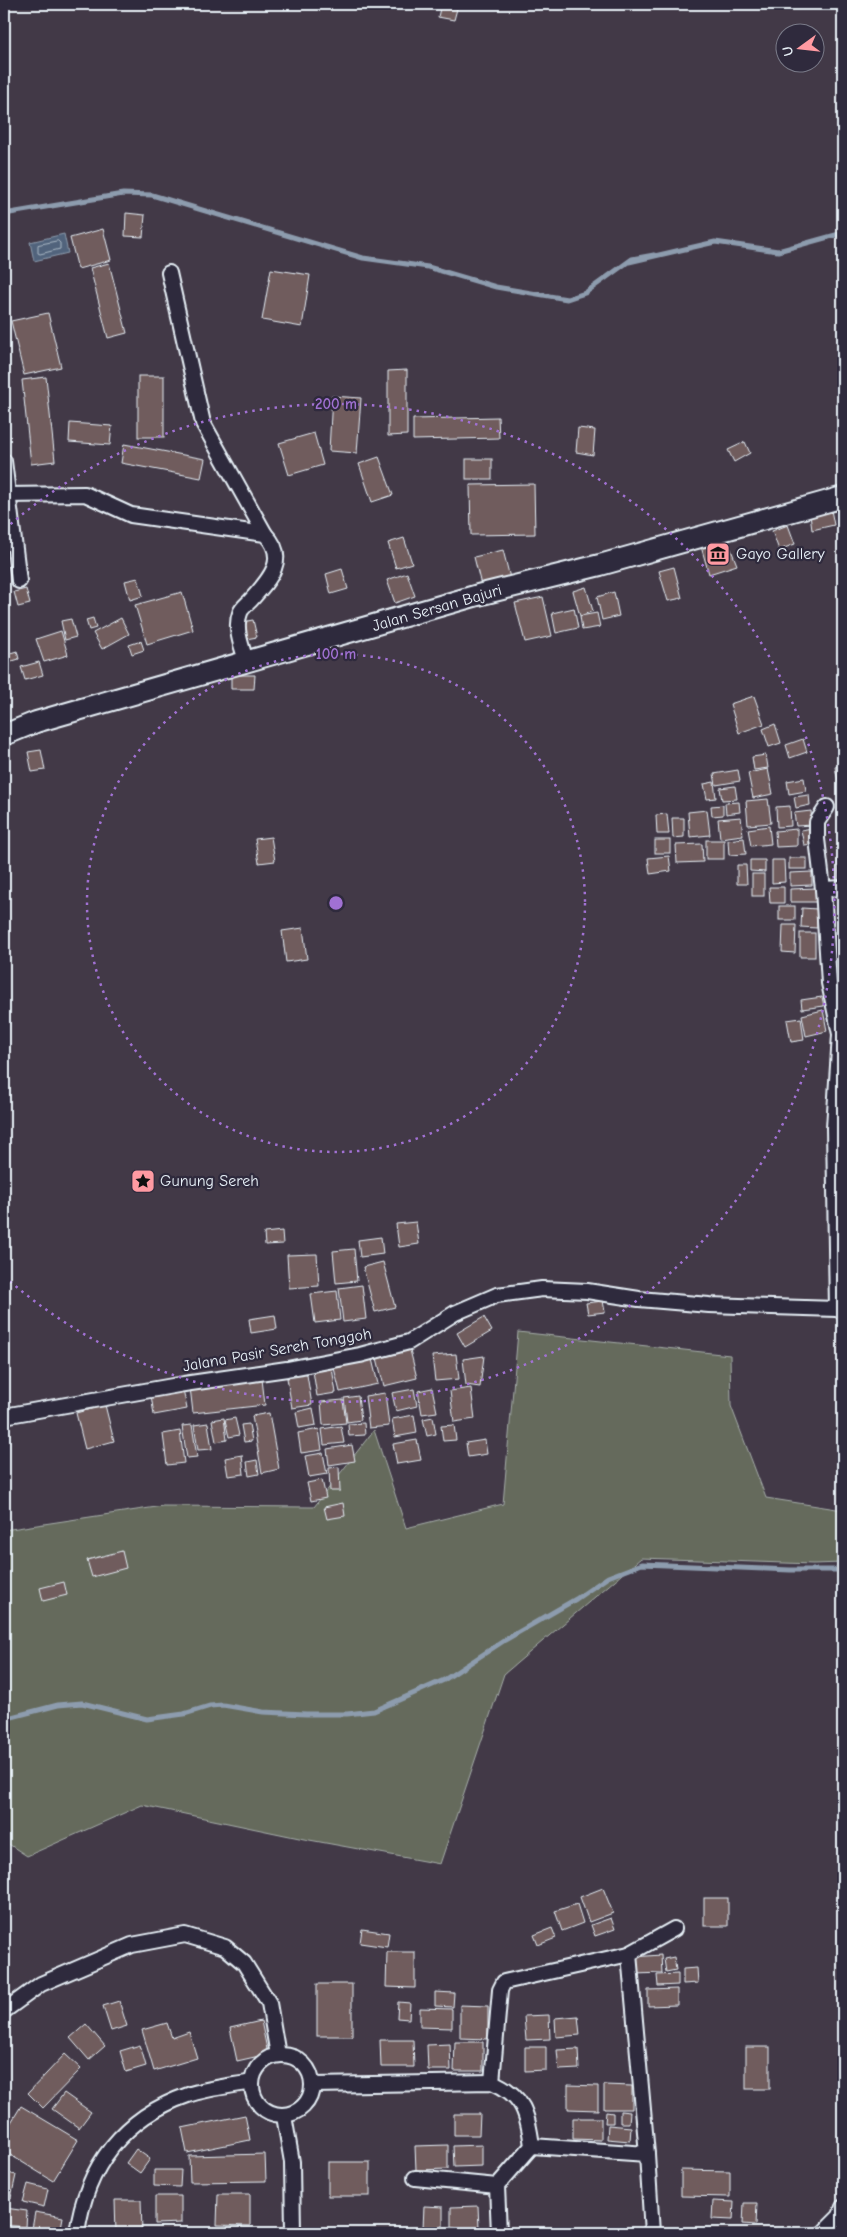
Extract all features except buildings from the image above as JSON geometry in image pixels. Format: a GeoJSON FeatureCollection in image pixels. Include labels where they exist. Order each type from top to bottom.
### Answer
{"type":"FeatureCollection","features":[{"type":"Feature","properties":{"kind":"main road","name":"Jalan Sersan Bajuri"},"geometry":{"type":"LineString","coordinates":[[4,735],[36,722],[247,663],[478,595],[600,565],[843,498]]}},
{"type":"Feature","properties":{"kind":"street"},"geometry":{"type":"LineString","coordinates":[[169,273],[203,423],[265,534],[274,544],[276,559],[271,577],[240,612],[238,635],[247,663]]}},
{"type":"Feature","properties":{"kind":"street"},"geometry":{"type":"LineString","coordinates":[[4,461],[5,495],[19,582]]}},
{"type":"Feature","properties":{"kind":"street"},"geometry":{"type":"LineString","coordinates":[[5,495],[85,494],[131,515],[265,534]]}},
{"type":"Feature","properties":{"kind":"street"},"geometry":{"type":"LineString","coordinates":[[827,807],[817,822],[817,839],[829,983],[840,1034],[834,1128],[840,1310]]}},
{"type":"Feature","properties":{"kind":"street"},"geometry":{"type":"LineString","coordinates":[[822,889],[843,888]]}},
{"type":"Feature","properties":{"kind":"street","name":"Jalana Pasir Sereh Tonggoh"},"geometry":{"type":"LineString","coordinates":[[4,1416],[360,1355],[409,1342],[455,1313],[497,1295],[542,1289],[587,1291],[640,1299],[709,1305],[840,1310]]}},
{"type":"Feature","properties":{"kind":"street"},"geometry":{"type":"LineString","coordinates":[[492,2082],[500,1990],[504,1982],[629,1954],[674,1929]]}},
{"type":"Feature","properties":{"kind":"street"},"geometry":{"type":"LineString","coordinates":[[4,2010],[40,1984],[132,1945],[185,1935],[225,1947],[244,1963],[269,2003],[278,2055]]}},
{"type":"Feature","properties":{"kind":"street"},"geometry":{"type":"LineString","coordinates":[[629,1954],[647,2154],[652,2233]]}},
{"type":"Feature","properties":{"kind":"street"},"geometry":{"type":"LineString","coordinates":[[288,2055],[298,2059],[306,2066],[311,2075],[313,2086],[311,2097],[305,2106],[295,2113],[284,2116],[276,2115],[261,2106],[252,2091],[252,2082],[254,2073],[260,2064],[268,2058],[288,2055]]}},
{"type":"Feature","properties":{"kind":"street"},"geometry":{"type":"LineString","coordinates":[[77,2233],[80,2214],[93,2178],[123,2132],[147,2114],[188,2095],[252,2082]]}},
{"type":"Feature","properties":{"kind":"street"},"geometry":{"type":"LineString","coordinates":[[313,2086],[492,2082],[505,2087],[516,2097],[526,2113],[532,2146]]}},
{"type":"Feature","properties":{"kind":"street"},"geometry":{"type":"LineString","coordinates":[[284,2116],[292,2162],[293,2233]]}},
{"type":"Feature","properties":{"kind":"street"},"geometry":{"type":"LineString","coordinates":[[532,2146],[647,2154]]}},
{"type":"Feature","properties":{"kind":"street"},"geometry":{"type":"LineString","coordinates":[[499,2233],[497,2186],[532,2146]]}},
{"type":"Feature","properties":{"kind":"street"},"geometry":{"type":"LineString","coordinates":[[415,2178],[497,2186]]}},
{"type":"Feature","properties":{"kind":"street"},"geometry":{"type":"LineString","coordinates":[[823,2233],[833,2228],[843,2207]]}},
{"type":"Feature","properties":{"kind":"green space"},"geometry":{"type":"Polygon","coordinates":[[[518,1332],[730,1355],[731,1406],[766,1498],[843,1510],[843,1563],[813,1564],[641,1558],[504,1674],[440,1864],[304,1839],[142,1805],[27,1856],[4,1841],[4,1530],[163,1506],[314,1507],[374,1430],[406,1528],[503,1504],[518,1332]]]}},
{"type":"Feature","properties":{"kind":"water"},"geometry":{"type":"Polygon","coordinates":[[[64,234],[68,253],[34,261],[30,242],[64,234]]]}},
{"type":"Feature","properties":{"kind":"waterway"},"geometry":{"type":"LineString","coordinates":[[4,214],[123,194],[152,195],[363,258],[428,267],[496,287],[567,299],[585,293],[632,259],[654,255],[629,262],[715,242],[778,251],[843,233]]}},
{"type":"Feature","properties":{"kind":"waterway"},"geometry":{"type":"LineString","coordinates":[[4,1719],[58,1705],[82,1703],[147,1719],[184,1714],[210,1706],[223,1705],[263,1712],[306,1714],[347,1714],[374,1711],[444,1680],[505,1640],[576,1599],[608,1577],[642,1564],[790,1570],[843,1570]]}},
{"type":"Feature","properties":{"kind":"place","name":"Gayo Gallery"},"geometry":{"type":"Point","coordinates":[718,554]}},
{"type":"Feature","properties":{"kind":"place","name":"Gunung Sereh"},"geometry":{"type":"Point","coordinates":[143,1181]}}]}
